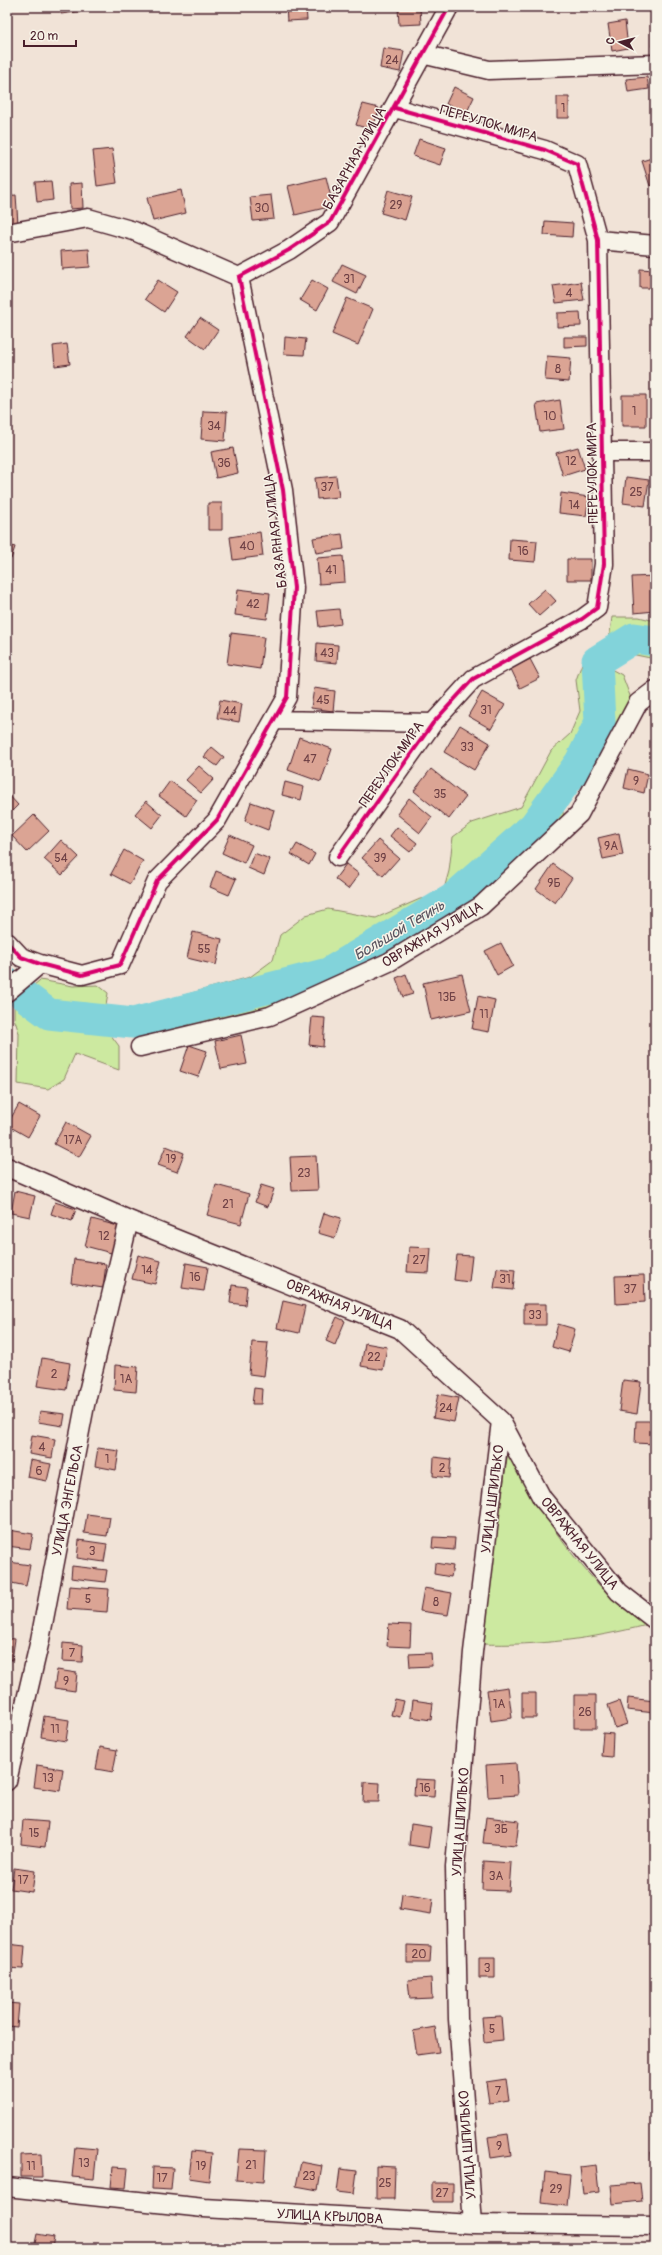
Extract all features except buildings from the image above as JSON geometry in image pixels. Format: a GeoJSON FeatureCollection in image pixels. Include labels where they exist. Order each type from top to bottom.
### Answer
{"type":"FeatureCollection","features":[{"type":"Feature","properties":{"kind":"street","name":"БАЗАРНАЯ УЛИЦА"},"geometry":{"type":"LineString","coordinates":[[7,942],[21,957],[39,965],[82,975],[120,965],[157,881],[217,820],[287,697],[294,588],[283,490],[239,277],[289,250],[330,222],[449,7]]}},
{"type":"Feature","properties":{"kind":"street"},"geometry":{"type":"LineString","coordinates":[[422,54],[489,70],[655,64]]}},
{"type":"Feature","properties":{"kind":"street","name":"ПЕРЕУЛОК МИРА"},"geometry":{"type":"LineString","coordinates":[[338,857],[434,723],[473,679],[582,619],[597,608],[604,564],[598,240],[577,164],[545,150],[394,108]]}},
{"type":"Feature","properties":{"kind":"street"},"geometry":{"type":"LineString","coordinates":[[7,233],[88,218],[134,231],[239,277]]}},
{"type":"Feature","properties":{"kind":"street"},"geometry":{"type":"LineString","coordinates":[[598,240],[655,245]]}},
{"type":"Feature","properties":{"kind":"street","name":"ПЕРЕУЛОК МИРА"},"geometry":{"type":"LineString","coordinates":[[602,452],[655,452]]}},
{"type":"Feature","properties":{"kind":"street","name":"ОВРАЖНАЯ УЛИЦА"},"geometry":{"type":"LineString","coordinates":[[140,1047],[270,1016],[389,962],[481,906],[579,814],[638,703],[655,690]]}},
{"type":"Feature","properties":{"kind":"street"},"geometry":{"type":"LineString","coordinates":[[274,720],[434,723]]}},
{"type":"Feature","properties":{"kind":"street"},"geometry":{"type":"LineString","coordinates":[[7,992],[39,965]]}},
{"type":"Feature","properties":{"kind":"street","name":"ОВРАЖНАЯ УЛИЦА"},"geometry":{"type":"LineString","coordinates":[[7,1167],[129,1220],[400,1328],[501,1420],[542,1498],[619,1592],[655,1620]]}},
{"type":"Feature","properties":{"kind":"street","name":"УЛИЦА ЭНГЕЛЬСА"},"geometry":{"type":"LineString","coordinates":[[7,1781],[40,1640],[85,1405],[129,1220]]}},
{"type":"Feature","properties":{"kind":"street","name":"УЛИЦА ШПИЛЬКО"},"geometry":{"type":"LineString","coordinates":[[473,2224],[458,2019],[455,1867],[473,1652],[501,1420]]}},
{"type":"Feature","properties":{"kind":"street","name":"УЛИЦА КРЫЛОВА"},"geometry":{"type":"LineString","coordinates":[[7,2187],[204,2208],[473,2224],[655,2226]]}},
{"type":"Feature","properties":{"kind":"green space"},"geometry":{"type":"Polygon","coordinates":[[[612,617],[639,617],[655,621],[655,659],[631,654],[609,641],[612,617]]]}},
{"type":"Feature","properties":{"kind":"green space"},"geometry":{"type":"Polygon","coordinates":[[[585,655],[622,675],[632,701],[609,751],[561,801],[564,818],[537,840],[481,899],[465,900],[444,889],[449,871],[453,837],[472,823],[521,807],[551,751],[570,734],[580,711],[576,680],[585,655]]]}},
{"type":"Feature","properties":{"kind":"green space"},"geometry":{"type":"Polygon","coordinates":[[[435,897],[429,924],[419,935],[366,965],[262,1013],[145,1037],[142,1025],[167,1019],[173,998],[250,977],[273,960],[280,935],[306,915],[328,909],[376,918],[420,899],[435,897]]]}},
{"type":"Feature","properties":{"kind":"green space"},"geometry":{"type":"Polygon","coordinates":[[[40,980],[73,986],[98,985],[108,993],[106,1006],[93,1011],[119,1046],[119,1070],[75,1054],[64,1079],[48,1089],[18,1084],[19,1033],[14,1018],[14,1002],[40,980]]]}},
{"type":"Feature","properties":{"kind":"green space"},"geometry":{"type":"Polygon","coordinates":[[[508,1451],[540,1509],[579,1563],[613,1599],[647,1625],[585,1638],[544,1643],[481,1644],[508,1451]]]}},
{"type":"Feature","properties":{"kind":"waterway","name":"Большой Тегинь"},"geometry":{"type":"LineString","coordinates":[[7,983],[49,1014],[133,1023],[328,973],[452,899],[534,826],[580,762],[600,722],[597,661],[634,638],[655,641]]}},
{"type":"Feature","properties":{"kind":"cycle path"},"geometry":{"type":"LineString","coordinates":[[7,942],[21,957],[40,964],[82,975],[120,965],[157,881],[217,820],[287,697],[294,588],[283,490],[239,277],[289,250],[330,222],[449,7]]}},
{"type":"Feature","properties":{"kind":"cycle path"},"geometry":{"type":"LineString","coordinates":[[338,857],[433,723],[473,679],[582,619],[597,608],[604,564],[598,240],[577,164],[545,150],[395,108]]}}]}
